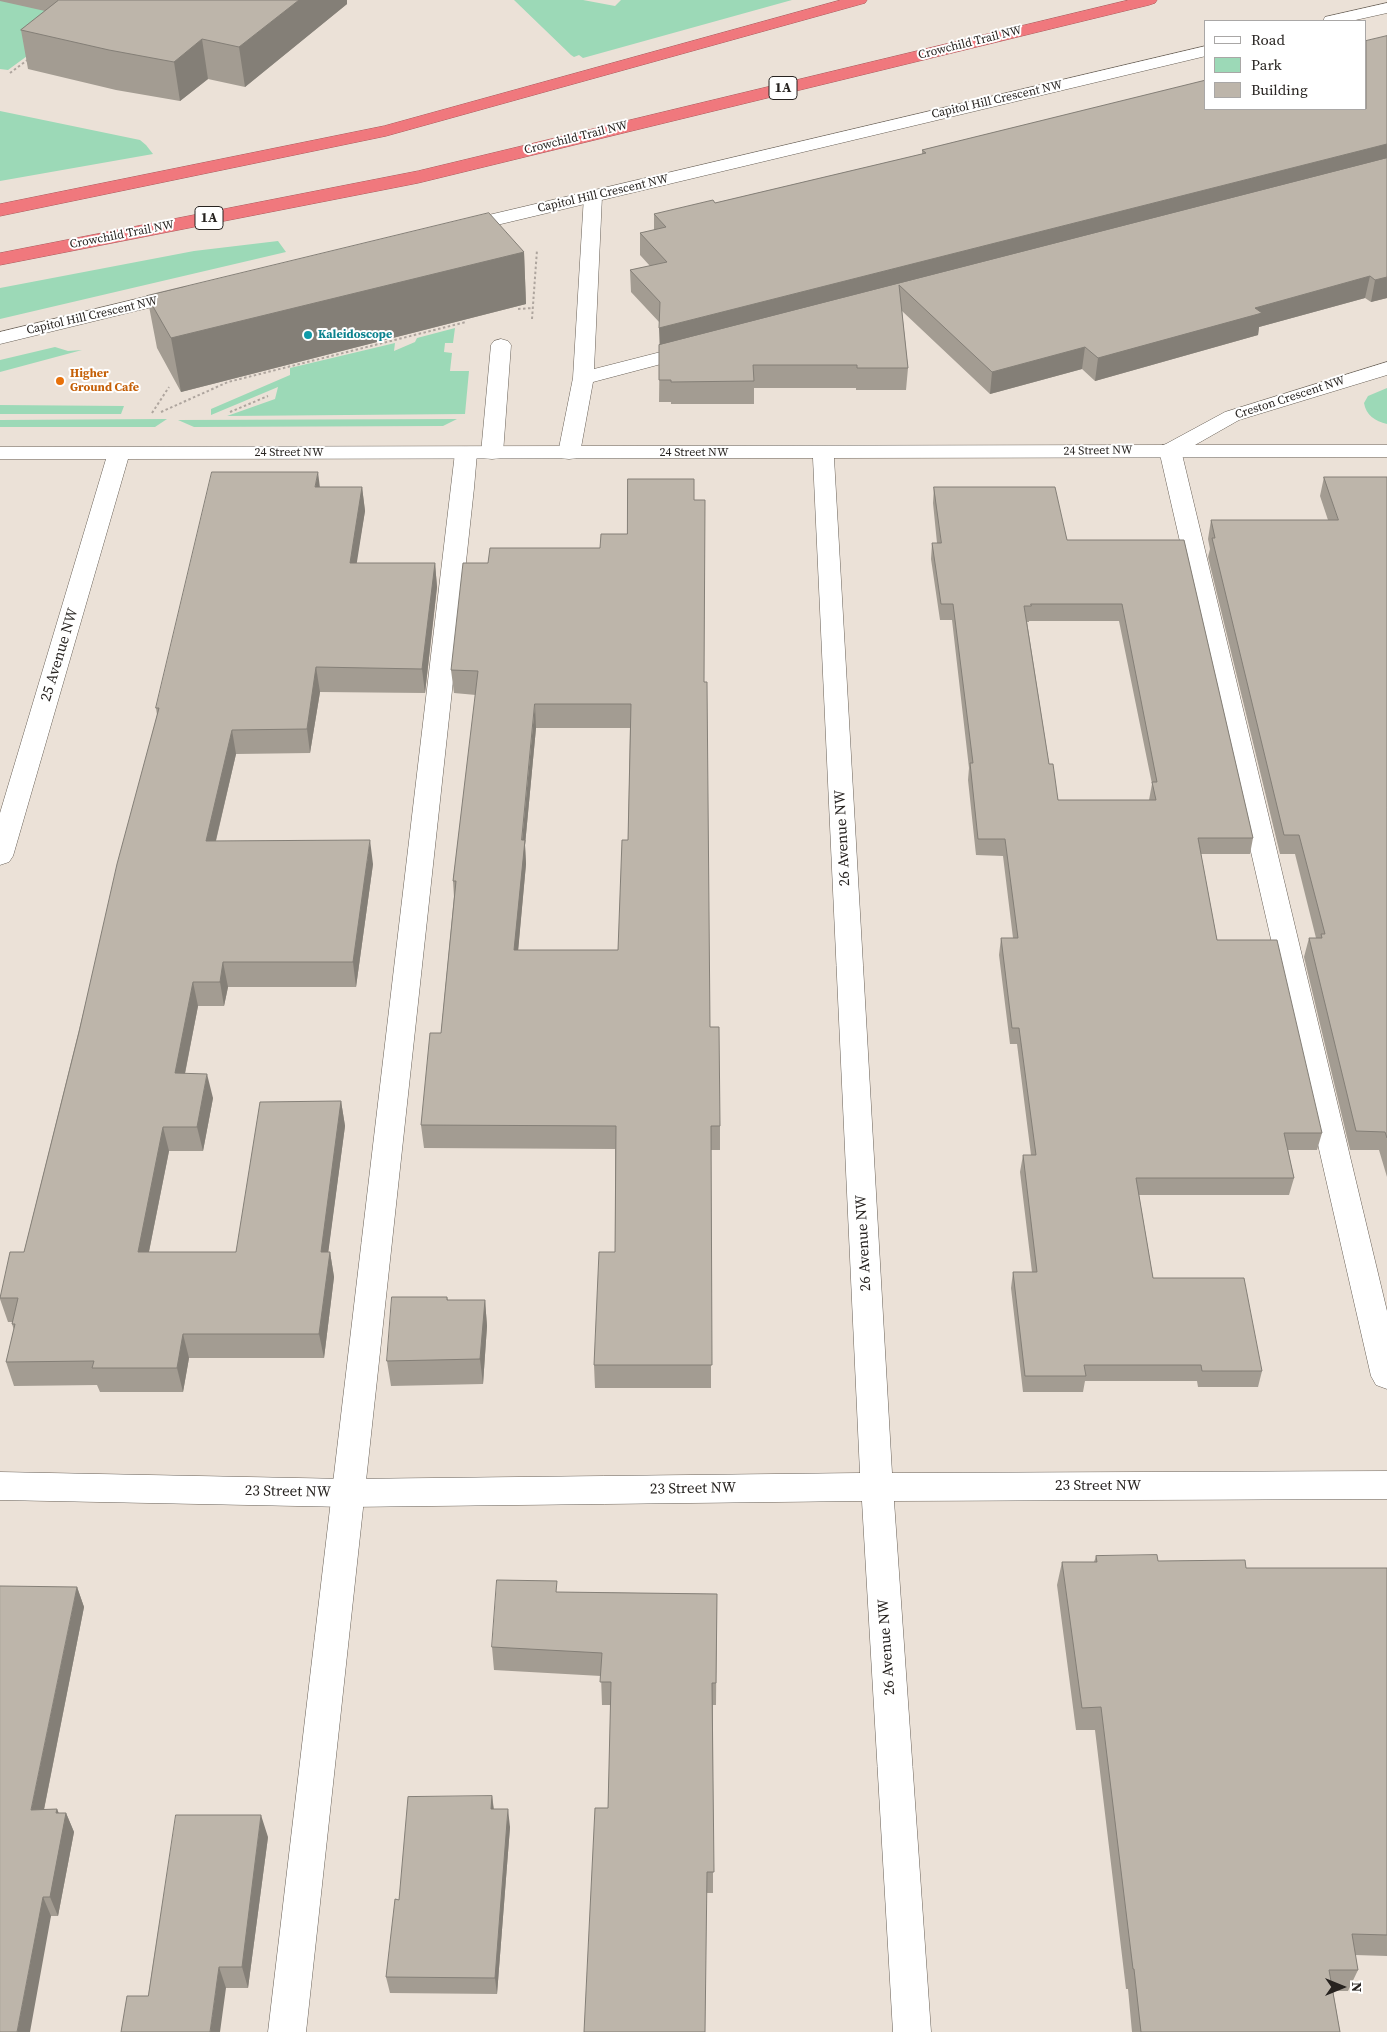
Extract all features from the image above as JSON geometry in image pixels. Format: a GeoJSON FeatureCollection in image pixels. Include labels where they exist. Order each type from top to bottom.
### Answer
{"type":"FeatureCollection","features":[{"type":"Feature","properties":{"kind":"highway"},"geometry":{"type":"LineString","coordinates":[[0,210],[386,131],[859,0]]}},
{"type":"Feature","properties":{"kind":"highway","name":"Crowchild Trail NW"},"geometry":{"type":"LineString","coordinates":[[0,259],[418,177],[1149,0]]}},
{"type":"Feature","properties":{"kind":"highway"},"geometry":{"type":"LineString","coordinates":[[0,192],[16,190],[78,193]]}},
{"type":"Feature","properties":{"kind":"street"},"geometry":{"type":"LineString","coordinates":[[1335,20],[1387,8]]}},
{"type":"Feature","properties":{"kind":"street","name":"Capitol Hill Crescent NW"},"geometry":{"type":"LineString","coordinates":[[438,233],[1204,51]]}},
{"type":"Feature","properties":{"kind":"street"},"geometry":{"type":"LineString","coordinates":[[568,453],[583,378],[593,196]]}},
{"type":"Feature","properties":{"kind":"street","name":"Capitol Hill Crescent NW"},"geometry":{"type":"LineString","coordinates":[[0,338],[204,289]]}},
{"type":"Feature","properties":{"kind":"street"},"geometry":{"type":"LineString","coordinates":[[583,378],[717,343]]}},
{"type":"Feature","properties":{"kind":"street"},"geometry":{"type":"LineString","coordinates":[[288,2032],[347,1493],[461,508],[479,453],[501,345]]}},
{"type":"Feature","properties":{"kind":"street","name":"Creston Crescent NW"},"geometry":{"type":"LineString","coordinates":[[1170,450],[1232,416],[1387,368]]}},
{"type":"Feature","properties":{"kind":"street"},"geometry":{"type":"LineString","coordinates":[[1170,450],[1387,1376]]}},
{"type":"Feature","properties":{"kind":"street","name":"24 Street NW"},"geometry":{"type":"LineString","coordinates":[[0,453],[1387,451]]}},
{"type":"Feature","properties":{"kind":"street","name":"26 Avenue NW"},"geometry":{"type":"LineString","coordinates":[[823,453],[877,1487],[912,2032]]}},
{"type":"Feature","properties":{"kind":"street","name":"25 Avenue NW"},"geometry":{"type":"LineString","coordinates":[[0,856],[118,454]]}},
{"type":"Feature","properties":{"kind":"street","name":"23 Street NW"},"geometry":{"type":"LineString","coordinates":[[0,1486],[347,1493],[877,1487],[1387,1485]]}},
{"type":"Feature","properties":{"kind":"path"},"geometry":{"type":"LineString","coordinates":[[10,73],[34,56]]}},
{"type":"Feature","properties":{"kind":"path"},"geometry":{"type":"LineString","coordinates":[[511,311],[533,308]]}},
{"type":"Feature","properties":{"kind":"path"},"geometry":{"type":"LineString","coordinates":[[169,387],[149,417],[228,382],[467,322]]}},
{"type":"Feature","properties":{"kind":"path"},"geometry":{"type":"LineString","coordinates":[[225,414],[268,396]]}},
{"type":"Feature","properties":{"kind":"green space"},"geometry":{"type":"Polygon","coordinates":[[[0,0],[37,0],[79,18],[8,70],[0,69],[0,0]]]}},
{"type":"Feature","properties":{"kind":"green space"},"geometry":{"type":"Polygon","coordinates":[[[514,0],[583,0],[615,6],[621,0],[792,0],[583,58],[579,55],[574,57],[571,55],[514,0]]]}},
{"type":"Feature","properties":{"kind":"green space"},"geometry":{"type":"Polygon","coordinates":[[[0,111],[140,140],[153,154],[0,181],[0,111]]]}},
{"type":"Feature","properties":{"kind":"green space"},"geometry":{"type":"Polygon","coordinates":[[[278,241],[286,252],[0,319],[0,288],[194,251],[278,241]]]}},
{"type":"Feature","properties":{"kind":"green space"},"geometry":{"type":"Polygon","coordinates":[[[455,328],[453,343],[445,343],[444,352],[452,353],[450,371],[469,371],[465,414],[227,416],[275,399],[278,387],[211,415],[211,409],[290,375],[290,368],[395,343],[394,351],[415,342],[417,338],[455,328]]]}},
{"type":"Feature","properties":{"kind":"green space"},"geometry":{"type":"Polygon","coordinates":[[[55,347],[68,351],[82,350],[0,372],[0,360],[55,347]]]}},
{"type":"Feature","properties":{"kind":"green space"},"geometry":{"type":"Polygon","coordinates":[[[1387,388],[1387,424],[1372,417],[1364,403],[1368,396],[1387,388]]]}},
{"type":"Feature","properties":{"kind":"green space"},"geometry":{"type":"Polygon","coordinates":[[[0,405],[124,406],[121,414],[0,414],[0,405]]]}},
{"type":"Feature","properties":{"kind":"green space"},"geometry":{"type":"Polygon","coordinates":[[[167,419],[155,427],[0,427],[0,420],[167,419]]]}},
{"type":"Feature","properties":{"kind":"green space"},"geometry":{"type":"Polygon","coordinates":[[[457,419],[443,426],[194,427],[178,420],[457,419]]]}},
{"type":"Feature","properties":{"kind":"building"},"geometry":{"type":"Polygon","coordinates":[[[59,0],[299,0],[239,47],[202,39],[174,62],[109,50],[21,30],[59,0]]]}},
{"type":"Feature","properties":{"kind":"building"},"geometry":{"type":"Polygon","coordinates":[[[1387,36],[1387,144],[659,328],[660,302],[630,270],[667,262],[640,233],[666,227],[654,214],[713,200],[715,203],[926,153],[922,150],[1204,80],[1204,110],[1367,110],[1367,41],[1387,36]]]}},
{"type":"Feature","properties":{"kind":"building"},"geometry":{"type":"Polygon","coordinates":[[[1387,158],[1387,277],[1375,280],[1370,276],[1255,308],[1262,313],[1098,358],[1085,347],[992,372],[899,285],[908,368],[857,368],[857,365],[753,365],[754,381],[671,382],[671,380],[659,380],[659,345],[1387,158]]]}},
{"type":"Feature","properties":{"kind":"building"},"geometry":{"type":"Polygon","coordinates":[[[489,213],[524,252],[171,338],[147,296],[489,213]]]}},
{"type":"Feature","properties":{"kind":"building"},"geometry":{"type":"Polygon","coordinates":[[[212,472],[318,472],[315,487],[362,487],[350,563],[435,563],[422,669],[316,667],[307,729],[232,730],[206,841],[370,840],[353,962],[223,962],[220,982],[193,982],[175,1073],[207,1074],[197,1127],[163,1127],[138,1252],[236,1252],[260,1102],[341,1101],[321,1252],[330,1252],[319,1334],[183,1334],[177,1368],[92,1368],[94,1361],[6,1362],[15,1324],[12,1324],[18,1298],[0,1298],[10,1252],[24,1252],[79,1032],[117,864],[159,708],[156,708],[212,472]]]}},
{"type":"Feature","properties":{"kind":"building"},"geometry":{"type":"Polygon","coordinates":[[[1324,477],[1387,477],[1387,1138],[1385,1132],[1356,1131],[1309,938],[1322,938],[1321,934],[1325,934],[1299,835],[1284,835],[1212,538],[1215,538],[1211,520],[1338,520],[1324,477]]]}},
{"type":"Feature","properties":{"kind":"building"},"geometry":{"type":"Polygon","coordinates":[[[628,479],[694,479],[694,500],[705,500],[704,682],[707,682],[710,1027],[719,1027],[720,1126],[711,1126],[712,1365],[594,1365],[599,1252],[615,1252],[616,1126],[421,1125],[430,1033],[441,1033],[456,881],[453,881],[478,671],[451,670],[463,563],[488,563],[490,548],[600,548],[601,534],[627,534],[628,479]],[[535,704],[522,840],[525,840],[514,950],[618,950],[622,840],[628,840],[631,704],[535,704]]]}},
{"type":"Feature","properties":{"kind":"building"},"geometry":{"type":"Polygon","coordinates":[[[934,487],[1055,487],[1067,540],[1184,540],[1253,838],[1198,838],[1217,940],[1277,940],[1322,1133],[1284,1133],[1294,1178],[1136,1178],[1153,1278],[1244,1278],[1262,1371],[1202,1371],[1201,1365],[1084,1365],[1086,1376],[1025,1376],[1013,1272],[1037,1272],[1023,1155],[1036,1155],[1019,1028],[1012,1028],[1001,938],[1018,938],[1005,839],[978,839],[970,763],[973,763],[953,604],[941,604],[932,543],[941,543],[934,487]],[[1031,604],[1031,606],[1024,606],[1049,764],[1053,764],[1058,800],[1156,800],[1152,782],[1157,782],[1122,604],[1031,604]]]}},
{"type":"Feature","properties":{"kind":"building"},"geometry":{"type":"Polygon","coordinates":[[[392,1297],[447,1297],[447,1300],[485,1300],[480,1359],[387,1361],[392,1297]]]}},
{"type":"Feature","properties":{"kind":"building"},"geometry":{"type":"Polygon","coordinates":[[[1157,1555],[1158,1561],[1245,1560],[1246,1568],[1387,1568],[1387,1935],[1352,1934],[1358,1970],[1329,1970],[1340,2032],[1141,2032],[1101,1707],[1082,1708],[1062,1562],[1097,1562],[1096,1556],[1157,1555]]]}},
{"type":"Feature","properties":{"kind":"building"},"geometry":{"type":"Polygon","coordinates":[[[497,1580],[557,1581],[556,1592],[717,1594],[716,1683],[712,1683],[714,1872],[707,1872],[705,2032],[584,2032],[595,1808],[608,1808],[611,1682],[600,1682],[602,1653],[492,1647],[497,1580]]]}},
{"type":"Feature","properties":{"kind":"building"},"geometry":{"type":"Polygon","coordinates":[[[0,1586],[77,1587],[31,1810],[57,1809],[56,1813],[66,1813],[50,1897],[43,1897],[17,2032],[0,2032],[0,1586]]]}},
{"type":"Feature","properties":{"kind":"building"},"geometry":{"type":"Polygon","coordinates":[[[492,1796],[491,1809],[508,1809],[495,1978],[386,1977],[395,1899],[399,1900],[408,1797],[492,1796]]]}},
{"type":"Feature","properties":{"kind":"building"},"geometry":{"type":"Polygon","coordinates":[[[176,1815],[261,1815],[242,1967],[219,1967],[210,2032],[121,2032],[127,1996],[148,1996],[176,1815]]]}},
{"type":"Feature","properties":{"kind":"place","name":"Kaleidoscope"},"geometry":{"type":"Point","coordinates":[308,335]}},
{"type":"Feature","properties":{"kind":"place","name":"Higher Ground Cafe"},"geometry":{"type":"Point","coordinates":[60,381]}}]}
